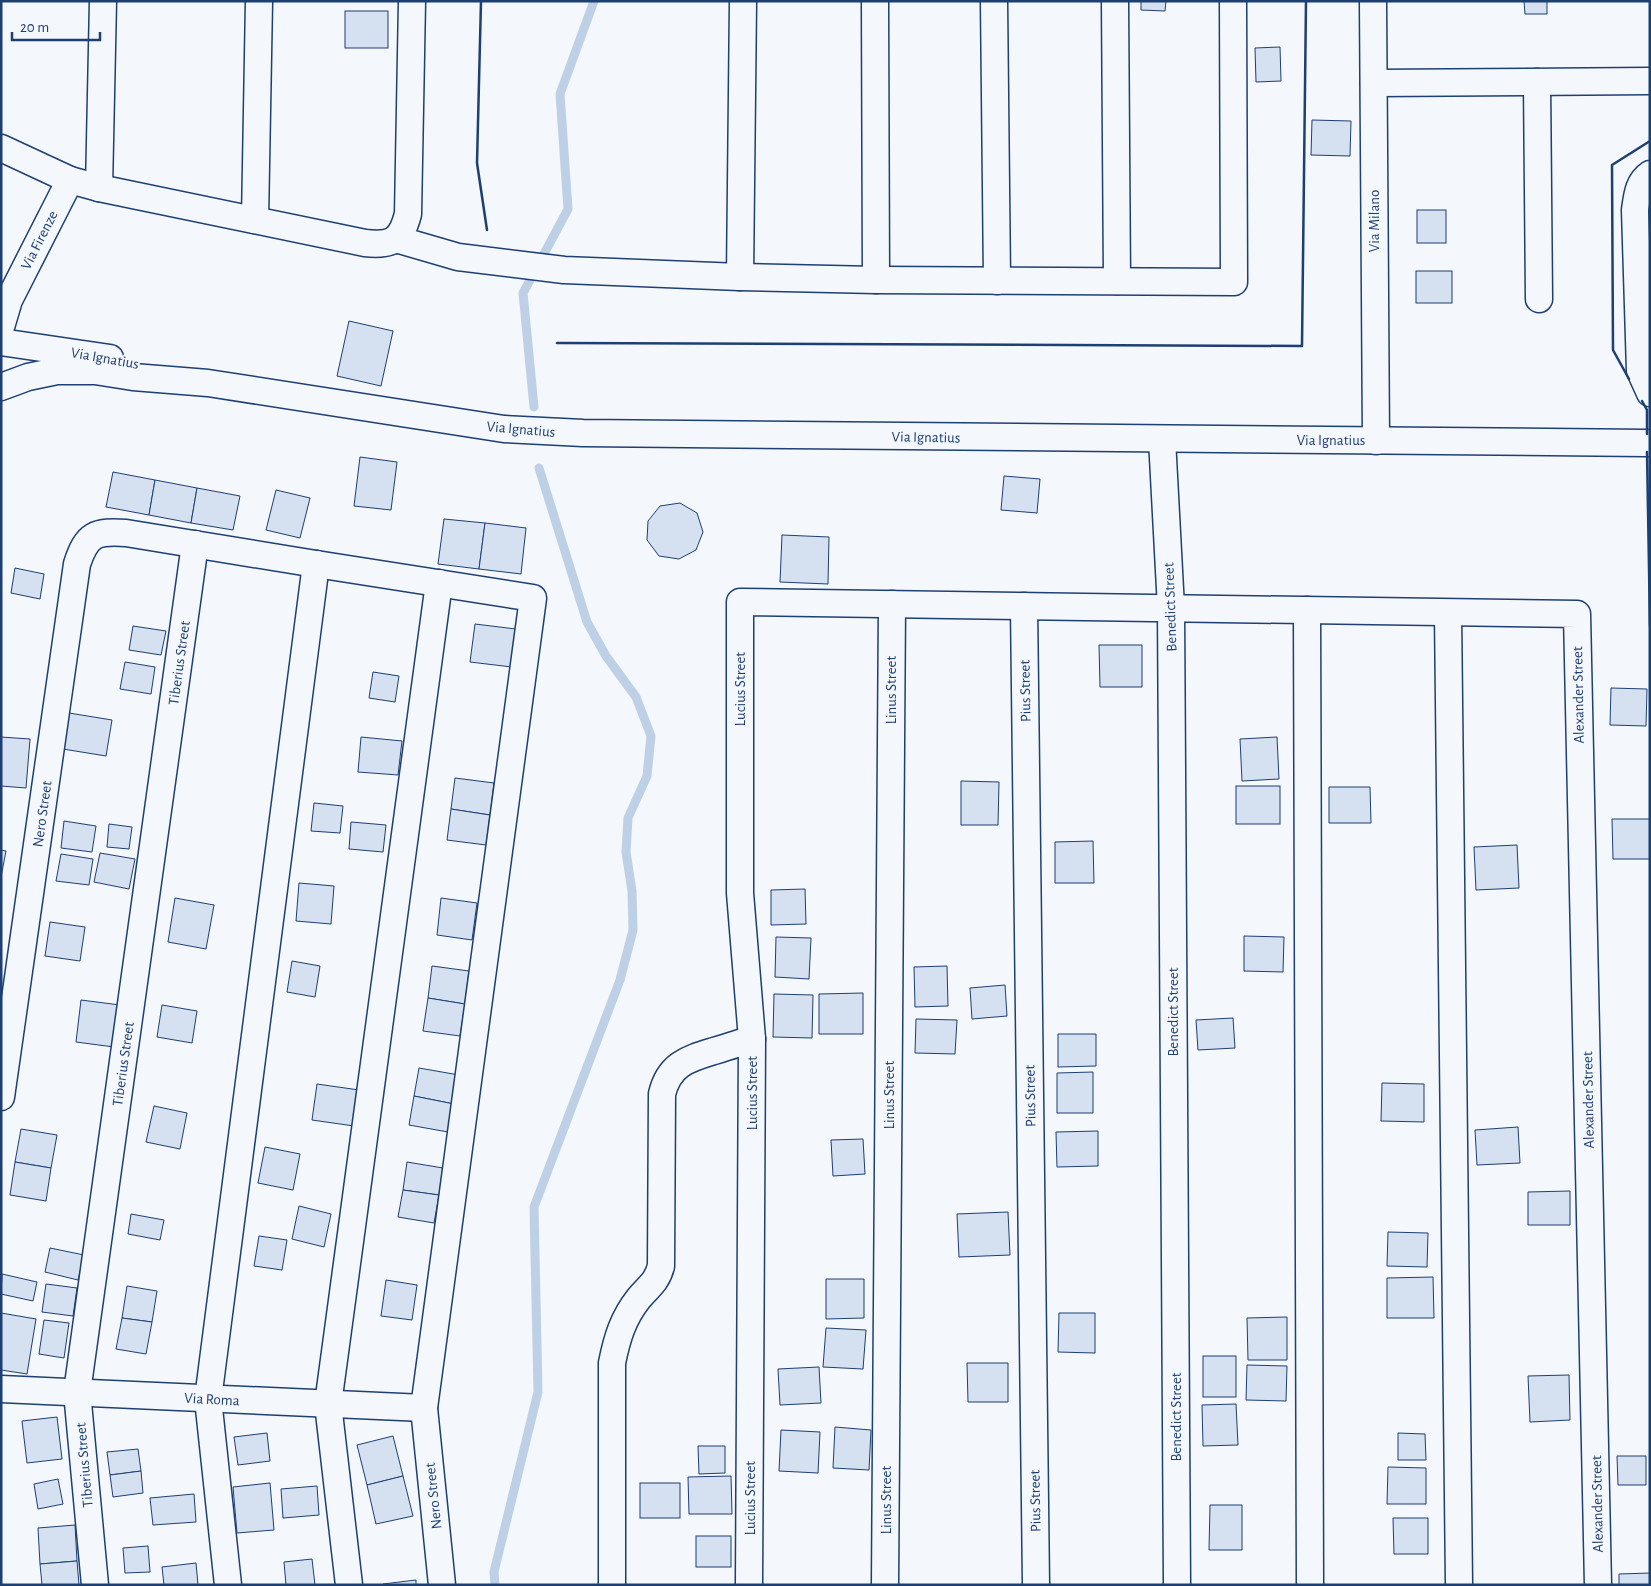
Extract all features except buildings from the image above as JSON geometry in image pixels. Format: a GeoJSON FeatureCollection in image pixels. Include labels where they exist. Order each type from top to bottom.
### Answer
{"type":"FeatureCollection","features":[{"type":"Feature","properties":{"kind":"street"},"geometry":{"type":"LineString","coordinates":[[99,188],[104,1]]}},
{"type":"Feature","properties":{"kind":"street"},"geometry":{"type":"LineString","coordinates":[[255,220],[259,1]]}},
{"type":"Feature","properties":{"kind":"street"},"geometry":{"type":"LineString","coordinates":[[1,148],[70,180],[99,188],[365,243],[384,245],[396,239],[404,229],[408,214],[412,1]]}},
{"type":"Feature","properties":{"kind":"street"},"geometry":{"type":"LineString","coordinates":[[740,277],[743,1]]}},
{"type":"Feature","properties":{"kind":"street"},"geometry":{"type":"LineString","coordinates":[[875,1],[876,280]]}},
{"type":"Feature","properties":{"kind":"street"},"geometry":{"type":"LineString","coordinates":[[994,1],[997,281]]}},
{"type":"Feature","properties":{"kind":"street"},"geometry":{"type":"LineString","coordinates":[[1115,1],[1117,282]]}},
{"type":"Feature","properties":{"kind":"street"},"geometry":{"type":"LineString","coordinates":[[396,239],[458,256],[564,270],[876,280],[1234,282],[1233,1]]}},
{"type":"Feature","properties":{"kind":"street","name":"Via Milano"},"geometry":{"type":"LineString","coordinates":[[1373,1],[1376,441]]}},
{"type":"Feature","properties":{"kind":"street"},"geometry":{"type":"LineString","coordinates":[[1374,83],[1650,81]]}},
{"type":"Feature","properties":{"kind":"street"},"geometry":{"type":"LineString","coordinates":[[1537,82],[1539,299]]}},
{"type":"Feature","properties":{"kind":"street"},"geometry":{"type":"LineString","coordinates":[[1650,174],[1647,175],[1638,190],[1635,210],[1640,371],[1650,393]]}},
{"type":"Feature","properties":{"kind":"street","name":"Via Firenze"},"geometry":{"type":"LineString","coordinates":[[1,327],[5,303],[70,180]]}},
{"type":"Feature","properties":{"kind":"street"},"geometry":{"type":"LineString","coordinates":[[1,342],[6,353],[6,365],[1,383]]}},
{"type":"Feature","properties":{"kind":"street","name":"Via Ignatius"},"geometry":{"type":"LineString","coordinates":[[1,342],[134,362],[208,383]]}},
{"type":"Feature","properties":{"kind":"street","name":"Via Ignatius"},"geometry":{"type":"LineString","coordinates":[[1,387],[28,377],[57,371],[94,371],[133,377],[208,383],[504,430],[584,434],[1647,443]]}},
{"type":"Feature","properties":{"kind":"street","name":"Benedict Street"},"geometry":{"type":"LineString","coordinates":[[1162,439],[1171,608],[1177,1585]]}},
{"type":"Feature","properties":{"kind":"street","name":"Nero Street"},"geometry":{"type":"LineString","coordinates":[[1,1097],[77,564],[82,548],[93,536],[109,532],[195,544]]}},
{"type":"Feature","properties":{"kind":"street"},"geometry":{"type":"LineString","coordinates":[[195,544],[439,584],[328,1404],[349,1585]]}},
{"type":"Feature","properties":{"kind":"street","name":"Tiberius Street"},"geometry":{"type":"LineString","coordinates":[[95,1585],[77,1392],[195,544]]}},
{"type":"Feature","properties":{"kind":"street"},"geometry":{"type":"LineString","coordinates":[[228,1585],[208,1399],[316,564]]}},
{"type":"Feature","properties":{"kind":"street","name":"Nero Street"},"geometry":{"type":"LineString","coordinates":[[439,584],[533,598],[424,1408],[442,1585]]}},
{"type":"Feature","properties":{"kind":"street","name":"Lucius Street"},"geometry":{"type":"LineString","coordinates":[[749,1585],[752,1039],[740,893],[740,602],[892,604]]}},
{"type":"Feature","properties":{"kind":"street"},"geometry":{"type":"LineString","coordinates":[[892,604],[1448,613],[1460,1585]]}},
{"type":"Feature","properties":{"kind":"street","name":"Linus Street"},"geometry":{"type":"LineString","coordinates":[[886,1585],[892,604]]}},
{"type":"Feature","properties":{"kind":"street","name":"Pius Street"},"geometry":{"type":"LineString","coordinates":[[1024,606],[1036,1585]]}},
{"type":"Feature","properties":{"kind":"street"},"geometry":{"type":"LineString","coordinates":[[1307,610],[1310,1585]]}},
{"type":"Feature","properties":{"kind":"street","name":"Alexander Street"},"geometry":{"type":"LineString","coordinates":[[1448,613],[1577,614],[1598,1585]]}},
{"type":"Feature","properties":{"kind":"street"},"geometry":{"type":"LineString","coordinates":[[612,1585],[612,1363],[620,1330],[640,1296],[655,1282],[661,1266],[662,1094],[664,1085],[674,1070],[690,1059],[752,1039]]}},
{"type":"Feature","properties":{"kind":"street","name":"Via Roma"},"geometry":{"type":"LineString","coordinates":[[1,1389],[424,1408]]}},
{"type":"Feature","properties":{"kind":"waterway"},"geometry":{"type":"LineString","coordinates":[[534,407],[523,293],[568,209],[560,94],[594,1]]}},
{"type":"Feature","properties":{"kind":"waterway"},"geometry":{"type":"LineString","coordinates":[[495,1585],[494,1572],[538,1392],[534,1207],[620,980],[633,930],[632,891],[626,852],[628,818],[647,776],[651,736],[636,697],[606,656],[587,622],[539,468]]}},
{"type":"Feature","properties":{"kind":"wall"},"geometry":{"type":"LineString","coordinates":[[481,1],[477,163],[487,230]]}},
{"type":"Feature","properties":{"kind":"wall"},"geometry":{"type":"LineString","coordinates":[[557,343],[1302,346],[1306,1]]}},
{"type":"Feature","properties":{"kind":"wall"},"geometry":{"type":"LineString","coordinates":[[1629,379],[1613,350],[1612,165],[1650,141]]}},
{"type":"Feature","properties":{"kind":"wall"},"geometry":{"type":"LineString","coordinates":[[1642,401],[1647,410],[1647,434]]}},
{"type":"Feature","properties":{"kind":"wall"},"geometry":{"type":"LineString","coordinates":[[1647,452],[1650,626]]}}]}
